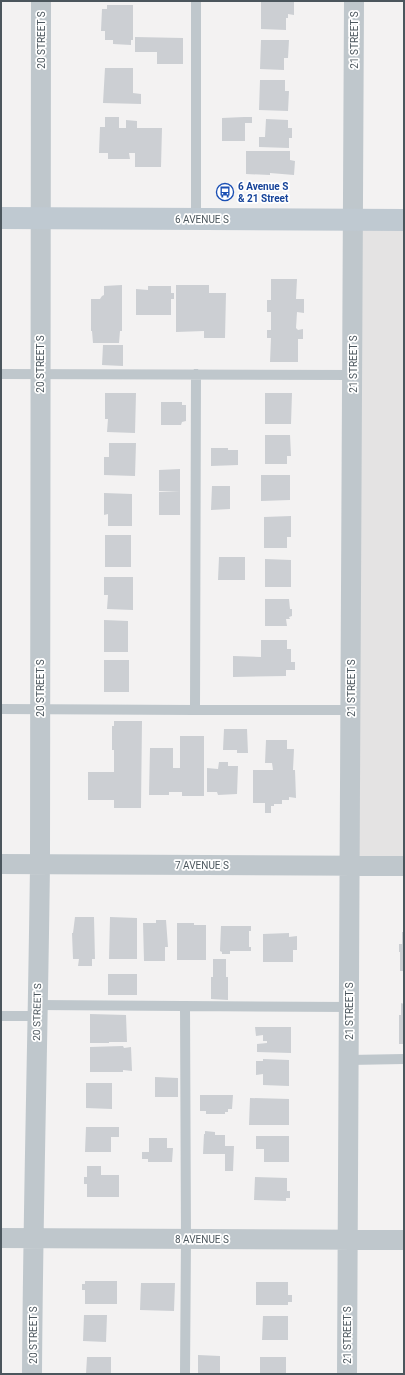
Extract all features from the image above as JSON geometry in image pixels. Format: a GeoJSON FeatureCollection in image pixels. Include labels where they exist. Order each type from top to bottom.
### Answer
{"type":"FeatureCollection","features":[{"type":"Feature","properties":{"kind":"main road","name":"6 AVENUE S"},"geometry":{"type":"LineString","coordinates":[[1,218],[404,220]]}},
{"type":"Feature","properties":{"kind":"street","name":"20 STREET S"},"geometry":{"type":"LineString","coordinates":[[32,1374],[40,864],[41,1]]}},
{"type":"Feature","properties":{"kind":"street","name":"21 STREET S"},"geometry":{"type":"LineString","coordinates":[[348,1374],[347,1240],[354,1]]}},
{"type":"Feature","properties":{"kind":"street","name":"7 AVENUE S"},"geometry":{"type":"LineString","coordinates":[[1,864],[404,866]]}},
{"type":"Feature","properties":{"kind":"street","name":"8 AVENUE S"},"geometry":{"type":"LineString","coordinates":[[1,1238],[404,1240]]}},
{"type":"Feature","properties":{"kind":"lane"},"geometry":{"type":"LineString","coordinates":[[196,1],[196,219]]}},
{"type":"Feature","properties":{"kind":"lane"},"geometry":{"type":"LineString","coordinates":[[1,374],[353,375]]}},
{"type":"Feature","properties":{"kind":"lane"},"geometry":{"type":"LineString","coordinates":[[195,710],[196,374]]}},
{"type":"Feature","properties":{"kind":"lane"},"geometry":{"type":"LineString","coordinates":[[1,709],[350,710]]}},
{"type":"Feature","properties":{"kind":"lane"},"geometry":{"type":"LineString","coordinates":[[185,1006],[185,1374]]}},
{"type":"Feature","properties":{"kind":"lane"},"geometry":{"type":"LineString","coordinates":[[1,1016],[37,1010],[185,1006],[349,1007]]}},
{"type":"Feature","properties":{"kind":"lane"},"geometry":{"type":"LineString","coordinates":[[349,1060],[404,1059]]}},
{"type":"Feature","properties":{"kind":"shaded area"},"geometry":{"type":"Polygon","coordinates":[[[353,220],[404,220],[404,866],[350,865],[353,220]]]}},
{"type":"Feature","properties":{"kind":"building"},"geometry":{"type":"Polygon","coordinates":[[[261,1],[294,1],[294,15],[288,14],[288,18],[286,18],[286,30],[261,29],[261,1]]]}},
{"type":"Feature","properties":{"kind":"building"},"geometry":{"type":"Polygon","coordinates":[[[107,5],[133,5],[133,40],[131,40],[131,45],[113,44],[113,40],[105,40],[105,31],[101,31],[102,9],[107,9],[107,5]]]}},
{"type":"Feature","properties":{"kind":"building"},"geometry":{"type":"Polygon","coordinates":[[[135,37],[183,38],[183,64],[157,64],[157,52],[135,52],[135,37]]]}},
{"type":"Feature","properties":{"kind":"building"},"geometry":{"type":"Polygon","coordinates":[[[261,40],[289,40],[288,58],[284,58],[284,70],[260,69],[261,40]]]}},
{"type":"Feature","properties":{"kind":"building"},"geometry":{"type":"Polygon","coordinates":[[[105,68],[133,68],[133,93],[141,94],[141,104],[103,103],[105,68]]]}},
{"type":"Feature","properties":{"kind":"building"},"geometry":{"type":"Polygon","coordinates":[[[260,80],[285,80],[285,91],[289,91],[288,111],[259,110],[260,80]]]}},
{"type":"Feature","properties":{"kind":"building"},"geometry":{"type":"Polygon","coordinates":[[[105,117],[119,117],[119,128],[126,128],[126,120],[137,121],[137,128],[162,128],[161,167],[135,167],[135,153],[129,153],[130,159],[108,159],[108,153],[99,153],[100,127],[105,127],[105,117]]]}},
{"type":"Feature","properties":{"kind":"building"},"geometry":{"type":"Polygon","coordinates":[[[252,117],[252,123],[245,123],[245,141],[222,141],[222,118],[252,117]]]}},
{"type":"Feature","properties":{"kind":"building"},"geometry":{"type":"Polygon","coordinates":[[[266,119],[288,120],[288,128],[292,128],[292,138],[289,138],[289,148],[259,147],[259,137],[265,137],[266,119]]]}},
{"type":"Feature","properties":{"kind":"building"},"geometry":{"type":"Polygon","coordinates":[[[246,151],[290,151],[290,160],[295,161],[294,175],[270,173],[270,175],[246,174],[246,151]]]}},
{"type":"Feature","properties":{"kind":"building"},"geometry":{"type":"Polygon","coordinates":[[[271,279],[297,279],[296,299],[304,299],[304,313],[297,312],[296,328],[298,330],[303,329],[303,339],[298,339],[298,362],[270,362],[271,338],[267,338],[267,330],[271,330],[271,312],[267,312],[267,300],[271,300],[271,279]]]}},
{"type":"Feature","properties":{"kind":"building"},"geometry":{"type":"Polygon","coordinates":[[[122,285],[122,331],[120,331],[119,343],[93,343],[91,331],[91,299],[100,299],[104,295],[104,286],[122,285]]]}},
{"type":"Feature","properties":{"kind":"building"},"geometry":{"type":"Polygon","coordinates":[[[176,285],[209,285],[209,293],[226,293],[225,338],[204,338],[204,331],[176,332],[176,285]]]}},
{"type":"Feature","properties":{"kind":"building"},"geometry":{"type":"Polygon","coordinates":[[[148,286],[171,286],[171,293],[174,293],[174,299],[171,299],[171,315],[136,315],[136,289],[148,290],[148,286]]]}},
{"type":"Feature","properties":{"kind":"building"},"geometry":{"type":"Polygon","coordinates":[[[103,345],[123,345],[123,366],[102,365],[103,345]]]}},
{"type":"Feature","properties":{"kind":"building"},"geometry":{"type":"Polygon","coordinates":[[[105,393],[136,393],[135,433],[107,432],[108,419],[105,419],[105,393]]]}},
{"type":"Feature","properties":{"kind":"building"},"geometry":{"type":"Polygon","coordinates":[[[265,393],[292,393],[291,424],[265,424],[265,393]]]}},
{"type":"Feature","properties":{"kind":"building"},"geometry":{"type":"Polygon","coordinates":[[[161,402],[182,402],[182,405],[186,405],[186,421],[182,422],[181,425],[161,425],[161,402]]]}},
{"type":"Feature","properties":{"kind":"building"},"geometry":{"type":"Polygon","coordinates":[[[265,435],[290,435],[291,456],[287,456],[287,464],[265,464],[265,435]]]}},
{"type":"Feature","properties":{"kind":"building"},"geometry":{"type":"Polygon","coordinates":[[[109,443],[136,443],[135,476],[104,475],[104,457],[109,457],[109,443]]]}},
{"type":"Feature","properties":{"kind":"building"},"geometry":{"type":"Polygon","coordinates":[[[211,448],[228,448],[228,450],[238,450],[238,465],[211,466],[211,448]]]}},
{"type":"Feature","properties":{"kind":"building"},"geometry":{"type":"Polygon","coordinates":[[[180,469],[180,491],[159,491],[159,470],[180,469]]]}},
{"type":"Feature","properties":{"kind":"building"},"geometry":{"type":"Polygon","coordinates":[[[261,475],[290,475],[290,500],[261,501],[261,475]]]}},
{"type":"Feature","properties":{"kind":"building"},"geometry":{"type":"Polygon","coordinates":[[[212,486],[230,486],[230,509],[211,510],[212,486]]]}},
{"type":"Feature","properties":{"kind":"building"},"geometry":{"type":"Polygon","coordinates":[[[180,491],[180,515],[159,515],[159,492],[180,491]]]}},
{"type":"Feature","properties":{"kind":"building"},"geometry":{"type":"Polygon","coordinates":[[[104,493],[132,494],[132,526],[108,526],[108,514],[104,515],[104,493]]]}},
{"type":"Feature","properties":{"kind":"building"},"geometry":{"type":"Polygon","coordinates":[[[291,516],[291,537],[287,537],[287,548],[264,548],[264,517],[291,516]]]}},
{"type":"Feature","properties":{"kind":"building"},"geometry":{"type":"Polygon","coordinates":[[[105,535],[131,535],[131,567],[105,567],[105,535]]]}},
{"type":"Feature","properties":{"kind":"building"},"geometry":{"type":"Polygon","coordinates":[[[219,557],[245,557],[245,580],[218,580],[219,557]]]}},
{"type":"Feature","properties":{"kind":"building"},"geometry":{"type":"Polygon","coordinates":[[[265,559],[291,560],[291,587],[265,587],[265,559]]]}},
{"type":"Feature","properties":{"kind":"building"},"geometry":{"type":"Polygon","coordinates":[[[104,577],[133,577],[133,610],[107,609],[108,595],[104,595],[104,577]]]}},
{"type":"Feature","properties":{"kind":"building"},"geometry":{"type":"Polygon","coordinates":[[[265,599],[289,599],[290,609],[292,609],[292,616],[289,617],[290,619],[286,619],[287,626],[265,626],[265,599]]]}},
{"type":"Feature","properties":{"kind":"building"},"geometry":{"type":"Polygon","coordinates":[[[104,620],[128,621],[128,652],[104,652],[104,620]]]}},
{"type":"Feature","properties":{"kind":"building"},"geometry":{"type":"Polygon","coordinates":[[[261,640],[287,640],[287,649],[291,649],[291,662],[295,662],[295,670],[286,670],[286,676],[233,677],[233,656],[261,657],[261,640]]]}},
{"type":"Feature","properties":{"kind":"building"},"geometry":{"type":"Polygon","coordinates":[[[104,660],[129,660],[129,692],[104,692],[104,660]]]}},
{"type":"Feature","properties":{"kind":"building"},"geometry":{"type":"Polygon","coordinates":[[[114,721],[142,721],[141,808],[114,808],[114,800],[88,800],[88,772],[114,772],[112,726],[114,726],[114,721]]]}},
{"type":"Feature","properties":{"kind":"building"},"geometry":{"type":"Polygon","coordinates":[[[224,729],[247,729],[248,753],[237,753],[237,750],[223,750],[224,729]]]}},
{"type":"Feature","properties":{"kind":"building"},"geometry":{"type":"Polygon","coordinates":[[[180,736],[204,736],[204,796],[182,796],[182,792],[169,792],[169,795],[149,795],[150,748],[173,748],[173,768],[180,768],[180,736]]]}},
{"type":"Feature","properties":{"kind":"building"},"geometry":{"type":"Polygon","coordinates":[[[266,740],[287,740],[287,749],[294,749],[293,770],[295,770],[296,798],[289,797],[289,800],[282,800],[282,804],[274,804],[274,806],[271,806],[271,813],[265,813],[265,803],[253,803],[253,770],[273,770],[272,763],[265,763],[266,740]]]}},
{"type":"Feature","properties":{"kind":"building"},"geometry":{"type":"Polygon","coordinates":[[[219,762],[228,762],[228,766],[238,766],[237,794],[218,795],[217,792],[207,792],[207,768],[218,769],[219,762]]]}},
{"type":"Feature","properties":{"kind":"building"},"geometry":{"type":"Polygon","coordinates":[[[75,917],[94,917],[95,959],[92,959],[92,966],[78,966],[79,959],[73,959],[72,933],[75,917]]]}},
{"type":"Feature","properties":{"kind":"building"},"geometry":{"type":"Polygon","coordinates":[[[110,917],[137,918],[137,959],[109,959],[110,917]]]}},
{"type":"Feature","properties":{"kind":"building"},"geometry":{"type":"Polygon","coordinates":[[[156,920],[166,920],[168,947],[165,947],[165,961],[144,961],[143,923],[156,923],[156,920]]]}},
{"type":"Feature","properties":{"kind":"building"},"geometry":{"type":"Polygon","coordinates":[[[177,923],[206,925],[206,960],[177,960],[177,923]]]}},
{"type":"Feature","properties":{"kind":"building"},"geometry":{"type":"Polygon","coordinates":[[[221,926],[251,926],[251,931],[249,931],[249,947],[251,947],[251,951],[230,951],[230,954],[222,954],[220,951],[221,926]]]}},
{"type":"Feature","properties":{"kind":"building"},"geometry":{"type":"Polygon","coordinates":[[[402,932],[404,932],[404,971],[400,971],[399,944],[402,944],[402,932]]]}},
{"type":"Feature","properties":{"kind":"building"},"geometry":{"type":"Polygon","coordinates":[[[289,933],[289,937],[297,936],[297,950],[293,950],[293,962],[263,962],[263,934],[289,933]]]}},
{"type":"Feature","properties":{"kind":"building"},"geometry":{"type":"Polygon","coordinates":[[[213,959],[226,959],[228,1000],[211,999],[213,959]]]}},
{"type":"Feature","properties":{"kind":"building"},"geometry":{"type":"Polygon","coordinates":[[[108,974],[137,974],[137,995],[108,995],[108,974]]]}},
{"type":"Feature","properties":{"kind":"building"},"geometry":{"type":"Polygon","coordinates":[[[401,1003],[404,1004],[404,1044],[399,1044],[399,1015],[401,1015],[401,1003]]]}},
{"type":"Feature","properties":{"kind":"building"},"geometry":{"type":"Polygon","coordinates":[[[90,1014],[126,1015],[127,1042],[90,1043],[90,1014]]]}},
{"type":"Feature","properties":{"kind":"building"},"geometry":{"type":"Polygon","coordinates":[[[255,1027],[291,1027],[291,1053],[257,1052],[257,1044],[267,1043],[267,1041],[263,1041],[263,1035],[256,1036],[255,1027]]]}},
{"type":"Feature","properties":{"kind":"building"},"geometry":{"type":"Polygon","coordinates":[[[123,1046],[124,1048],[131,1047],[132,1071],[123,1070],[123,1072],[90,1072],[90,1047],[123,1046]]]}},
{"type":"Feature","properties":{"kind":"building"},"geometry":{"type":"Polygon","coordinates":[[[263,1059],[289,1060],[289,1086],[263,1085],[263,1074],[256,1075],[256,1061],[263,1061],[263,1059]]]}},
{"type":"Feature","properties":{"kind":"building"},"geometry":{"type":"Polygon","coordinates":[[[155,1077],[178,1078],[178,1097],[155,1097],[155,1077]]]}},
{"type":"Feature","properties":{"kind":"building"},"geometry":{"type":"Polygon","coordinates":[[[86,1083],[112,1083],[112,1109],[86,1108],[86,1083]]]}},
{"type":"Feature","properties":{"kind":"building"},"geometry":{"type":"Polygon","coordinates":[[[200,1095],[233,1095],[232,1109],[228,1109],[228,1112],[225,1112],[225,1114],[206,1114],[206,1111],[200,1111],[200,1095]]]}},
{"type":"Feature","properties":{"kind":"building"},"geometry":{"type":"Polygon","coordinates":[[[250,1098],[289,1099],[289,1125],[249,1125],[250,1098]]]}},
{"type":"Feature","properties":{"kind":"building"},"geometry":{"type":"Polygon","coordinates":[[[86,1127],[119,1127],[119,1137],[111,1137],[111,1152],[85,1152],[86,1127]]]}},
{"type":"Feature","properties":{"kind":"building"},"geometry":{"type":"Polygon","coordinates":[[[205,1131],[215,1132],[215,1135],[225,1135],[225,1146],[234,1146],[233,1171],[225,1171],[225,1154],[203,1154],[205,1131]]]}},
{"type":"Feature","properties":{"kind":"building"},"geometry":{"type":"Polygon","coordinates":[[[256,1136],[289,1136],[289,1162],[264,1162],[264,1149],[256,1149],[256,1136]]]}},
{"type":"Feature","properties":{"kind":"building"},"geometry":{"type":"Polygon","coordinates":[[[149,1138],[167,1138],[167,1148],[173,1148],[172,1162],[148,1162],[148,1159],[142,1159],[142,1152],[149,1152],[149,1138]]]}},
{"type":"Feature","properties":{"kind":"building"},"geometry":{"type":"Polygon","coordinates":[[[87,1166],[101,1166],[101,1175],[119,1175],[119,1197],[87,1197],[87,1184],[84,1184],[84,1177],[87,1177],[87,1166]]]}},
{"type":"Feature","properties":{"kind":"building"},"geometry":{"type":"Polygon","coordinates":[[[255,1177],[287,1178],[287,1191],[290,1191],[290,1198],[286,1198],[286,1201],[254,1200],[255,1177]]]}},
{"type":"Feature","properties":{"kind":"building"},"geometry":{"type":"Polygon","coordinates":[[[85,1281],[117,1281],[117,1304],[85,1304],[85,1290],[82,1290],[82,1284],[85,1284],[85,1281]]]}},
{"type":"Feature","properties":{"kind":"building"},"geometry":{"type":"Polygon","coordinates":[[[256,1282],[288,1282],[288,1295],[292,1295],[292,1302],[288,1302],[288,1305],[256,1305],[256,1282]]]}},
{"type":"Feature","properties":{"kind":"building"},"geometry":{"type":"Polygon","coordinates":[[[141,1283],[175,1283],[174,1311],[140,1310],[141,1283]]]}},
{"type":"Feature","properties":{"kind":"building"},"geometry":{"type":"Polygon","coordinates":[[[84,1315],[107,1315],[106,1342],[83,1341],[84,1315]]]}},
{"type":"Feature","properties":{"kind":"building"},"geometry":{"type":"Polygon","coordinates":[[[263,1316],[288,1316],[288,1340],[262,1340],[263,1316]]]}},
{"type":"Feature","properties":{"kind":"building"},"geometry":{"type":"Polygon","coordinates":[[[198,1355],[220,1356],[220,1374],[198,1374],[198,1355]]]}},
{"type":"Feature","properties":{"kind":"building"},"geometry":{"type":"Polygon","coordinates":[[[87,1357],[111,1357],[111,1374],[86,1374],[87,1357]]]}},
{"type":"Feature","properties":{"kind":"building"},"geometry":{"type":"Polygon","coordinates":[[[260,1357],[286,1357],[286,1374],[250,1374],[260,1373],[260,1357]]]}},
{"type":"Feature","properties":{"kind":"place","name":"6 Avenue S & 21 Street"},"geometry":{"type":"Point","coordinates":[225,192]}}]}
